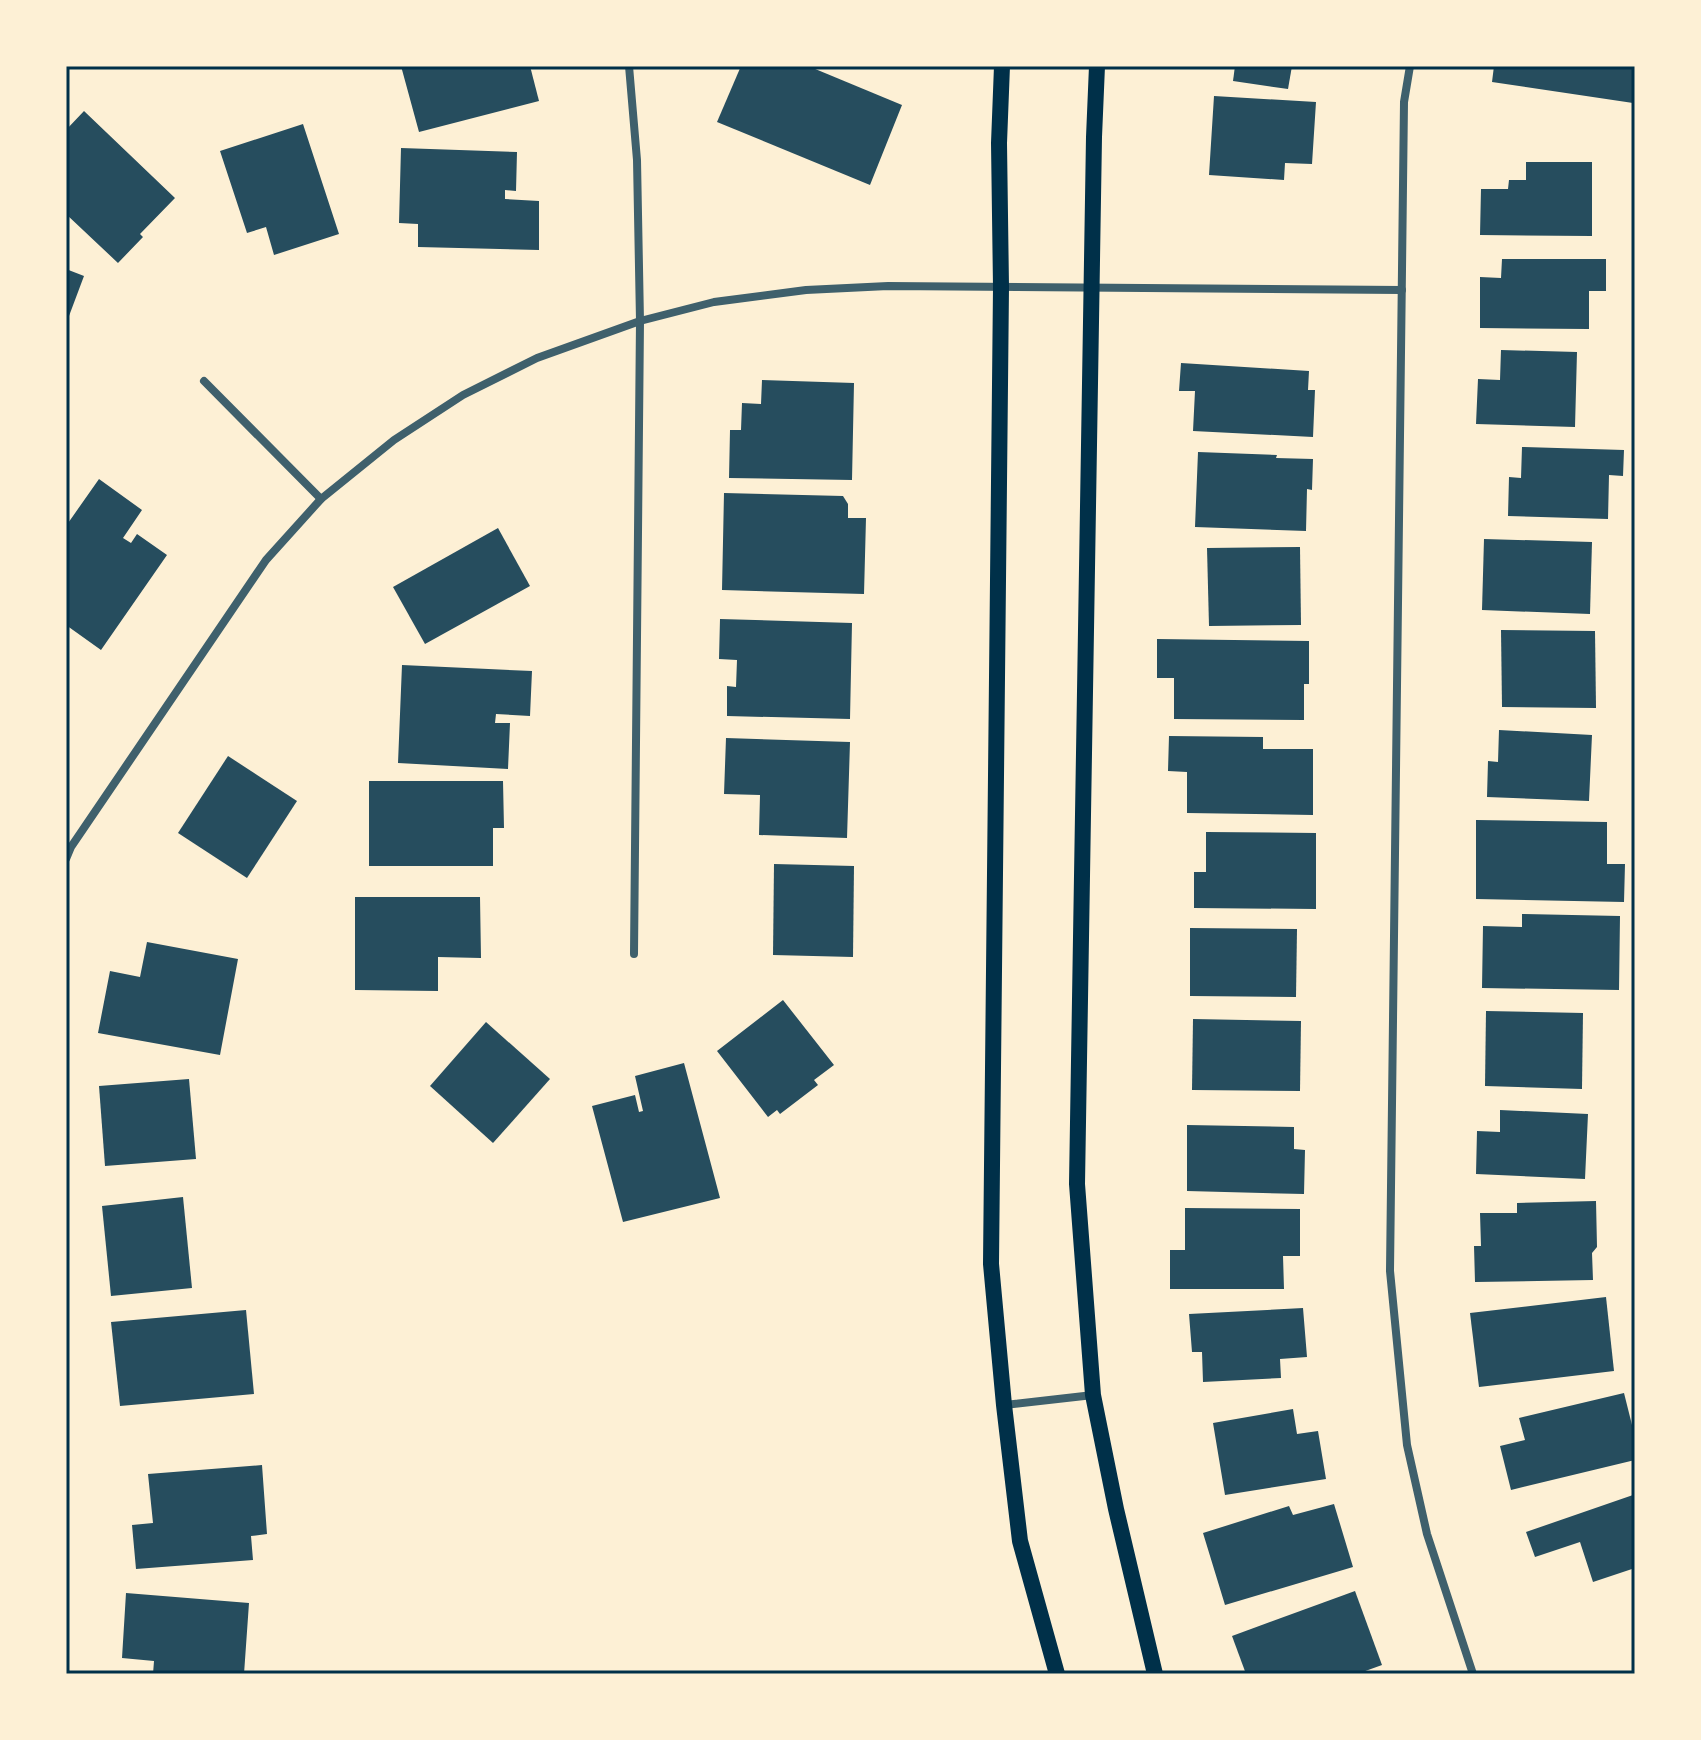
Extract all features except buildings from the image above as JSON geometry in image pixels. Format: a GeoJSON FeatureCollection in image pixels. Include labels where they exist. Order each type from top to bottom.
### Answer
{"type":"FeatureCollection","features":[{"type":"Feature","properties":{"kind":"main road"},"geometry":{"type":"LineString","coordinates":[[1002,66],[991,1264],[1020,1541],[1057,1674]]}},
{"type":"Feature","properties":{"kind":"main road"},"geometry":{"type":"LineString","coordinates":[[1097,66],[1077,1184],[1093,1395],[1155,1674]]}},
{"type":"Feature","properties":{"kind":"street"},"geometry":{"type":"LineString","coordinates":[[629,66],[637,160],[640,321],[634,954]]}},
{"type":"Feature","properties":{"kind":"street"},"geometry":{"type":"LineString","coordinates":[[1410,66],[1404,102],[1390,1271],[1407,1445],[1427,1534],[1473,1674]]}},
{"type":"Feature","properties":{"kind":"street"},"geometry":{"type":"LineString","coordinates":[[66,859],[71,847],[266,560],[321,499],[394,440],[463,395],[537,358],[640,321],[714,302],[806,290],[888,286],[1402,290]]}},
{"type":"Feature","properties":{"kind":"street"},"geometry":{"type":"LineString","coordinates":[[204,381],[321,499]]}},
{"type":"Feature","properties":{"kind":"street"},"geometry":{"type":"LineString","coordinates":[[1004,1405],[1093,1395]]}}]}
